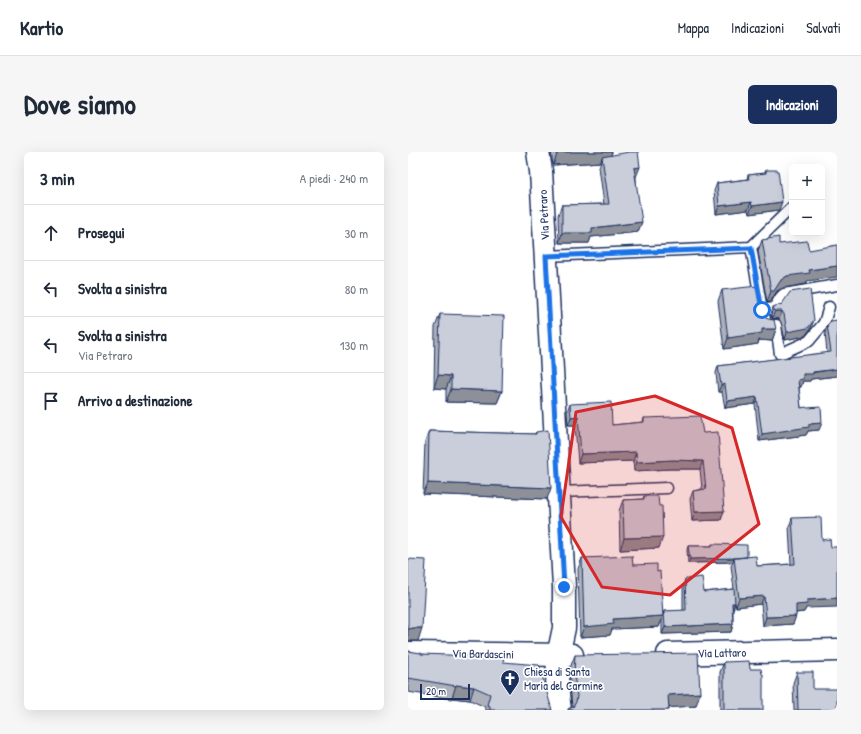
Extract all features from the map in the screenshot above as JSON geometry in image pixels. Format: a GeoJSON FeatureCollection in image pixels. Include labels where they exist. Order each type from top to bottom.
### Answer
{"type":"FeatureCollection","features":[{"type":"Feature","properties":{"kind":"street","name":"Via Petraro"},"geometry":{"type":"LineString","coordinates":[[538,152],[541,171],[564,587],[564,628],[558,656],[557,687],[560,710]]}},
{"type":"Feature","properties":{"kind":"street","name":"Via Lattaro"},"geometry":{"type":"LineString","coordinates":[[646,654],[837,650]]}},
{"type":"Feature","properties":{"kind":"street","name":"Via Bardascini"},"geometry":{"type":"LineString","coordinates":[[408,653],[558,656]]}},
{"type":"Feature","properties":{"kind":"street"},"geometry":{"type":"LineString","coordinates":[[558,656],[590,655]]}},
{"type":"Feature","properties":{"kind":"lane"},"geometry":{"type":"LineString","coordinates":[[546,256],[751,248],[789,210]]}},
{"type":"Feature","properties":{"kind":"lane"},"geometry":{"type":"LineString","coordinates":[[751,248],[762,310],[767,324],[776,325],[780,354],[809,341],[824,323],[829,307]]}},
{"type":"Feature","properties":{"kind":"lane"},"geometry":{"type":"LineString","coordinates":[[762,310],[776,306],[780,296],[784,294],[837,285]]}},
{"type":"Feature","properties":{"kind":"lane"},"geometry":{"type":"LineString","coordinates":[[559,492],[667,488]]}},
{"type":"Feature","properties":{"kind":"highlighted area"},"geometry":{"type":"Polygon","coordinates":[[[655,396],[732,428],[759,524],[670,595],[602,587],[561,517],[576,412],[655,396]]]}},
{"type":"Feature","properties":{"kind":"building"},"geometry":{"type":"Polygon","coordinates":[[[629,152],[638,152],[640,167],[634,168],[642,222],[592,228],[592,233],[562,233],[562,205],[609,204],[602,157],[629,152]]]}},
{"type":"Feature","properties":{"kind":"building"},"geometry":{"type":"Polygon","coordinates":[[[766,170],[778,170],[782,202],[752,206],[751,202],[719,206],[717,183],[749,179],[748,175],[766,173],[766,170]]]}},
{"type":"Feature","properties":{"kind":"building"},"geometry":{"type":"Polygon","coordinates":[[[779,237],[779,244],[807,241],[809,250],[837,245],[837,266],[809,270],[810,273],[787,276],[781,280],[774,291],[771,291],[762,240],[779,237]]]}},
{"type":"Feature","properties":{"kind":"building"},"geometry":{"type":"Polygon","coordinates":[[[757,286],[765,316],[768,319],[774,320],[776,329],[762,329],[762,333],[728,338],[722,290],[757,286]]]}},
{"type":"Feature","properties":{"kind":"building"},"geometry":{"type":"Polygon","coordinates":[[[810,289],[814,320],[808,328],[787,332],[784,314],[782,311],[775,311],[773,307],[782,304],[790,292],[810,289]]]}},
{"type":"Feature","properties":{"kind":"building"},"geometry":{"type":"Polygon","coordinates":[[[440,314],[504,316],[502,391],[451,389],[451,376],[438,375],[440,314]]]}},
{"type":"Feature","properties":{"kind":"building"},"geometry":{"type":"Polygon","coordinates":[[[837,320],[837,369],[813,372],[813,374],[803,374],[803,379],[798,380],[801,408],[821,407],[822,423],[809,424],[809,427],[762,434],[757,397],[727,401],[725,384],[721,385],[718,366],[831,352],[827,325],[831,321],[837,320]]]}},
{"type":"Feature","properties":{"kind":"building"},"geometry":{"type":"Polygon","coordinates":[[[611,402],[612,425],[644,422],[644,418],[700,416],[703,433],[718,432],[724,511],[695,512],[693,491],[706,489],[703,461],[673,460],[637,462],[636,452],[581,454],[578,416],[571,417],[570,404],[611,402]]]}},
{"type":"Feature","properties":{"kind":"building"},"geometry":{"type":"Polygon","coordinates":[[[548,430],[551,488],[428,483],[429,431],[536,434],[536,432],[548,430]]]}},
{"type":"Feature","properties":{"kind":"building"},"geometry":{"type":"Polygon","coordinates":[[[644,496],[658,496],[659,506],[662,506],[663,537],[624,538],[623,500],[644,499],[644,496]]]}},
{"type":"Feature","properties":{"kind":"building"},"geometry":{"type":"Polygon","coordinates":[[[821,517],[822,540],[830,539],[831,547],[837,547],[837,598],[807,600],[807,604],[796,605],[796,616],[766,617],[764,596],[739,598],[734,558],[756,556],[757,566],[795,564],[792,518],[821,517]]]}},
{"type":"Feature","properties":{"kind":"building"},"geometry":{"type":"Polygon","coordinates":[[[712,544],[747,545],[747,557],[690,559],[688,546],[712,546],[712,544]]]}},
{"type":"Feature","properties":{"kind":"building"},"geometry":{"type":"Polygon","coordinates":[[[632,556],[633,565],[657,564],[657,572],[660,571],[663,616],[613,619],[614,624],[584,627],[582,558],[632,556]]]}},
{"type":"Feature","properties":{"kind":"building"},"geometry":{"type":"Polygon","coordinates":[[[408,559],[426,560],[422,628],[408,629],[408,559]]]}},
{"type":"Feature","properties":{"kind":"building"},"geometry":{"type":"Polygon","coordinates":[[[702,577],[704,592],[734,589],[735,603],[732,603],[733,624],[665,627],[664,611],[686,610],[685,579],[702,577]]]}},
{"type":"Feature","properties":{"kind":"building"},"geometry":{"type":"Polygon","coordinates":[[[408,651],[421,654],[504,657],[503,662],[539,665],[552,710],[490,710],[490,706],[487,705],[490,694],[474,687],[456,686],[408,678],[408,651]]]}},
{"type":"Feature","properties":{"kind":"building"},"geometry":{"type":"Polygon","coordinates":[[[698,653],[700,693],[668,695],[669,710],[568,710],[573,707],[577,696],[574,674],[575,655],[698,653]]]}},
{"type":"Feature","properties":{"kind":"building"},"geometry":{"type":"Polygon","coordinates":[[[749,661],[750,669],[761,669],[763,674],[763,710],[724,710],[724,662],[749,661]]]}},
{"type":"Feature","properties":{"kind":"building"},"geometry":{"type":"Polygon","coordinates":[[[797,672],[813,672],[813,689],[837,689],[837,710],[798,710],[797,672]]]}},
{"type":"Feature","properties":{"kind":"place","name":"Chiesa di Santa Maria del Carmine"},"geometry":{"type":"Point","coordinates":[510,696]}},
{"type":"Feature","properties":{"kind":"route"},"geometry":{"type":"LineString","coordinates":[[564,587],[546,256],[751,248],[762,310]]}}]}
